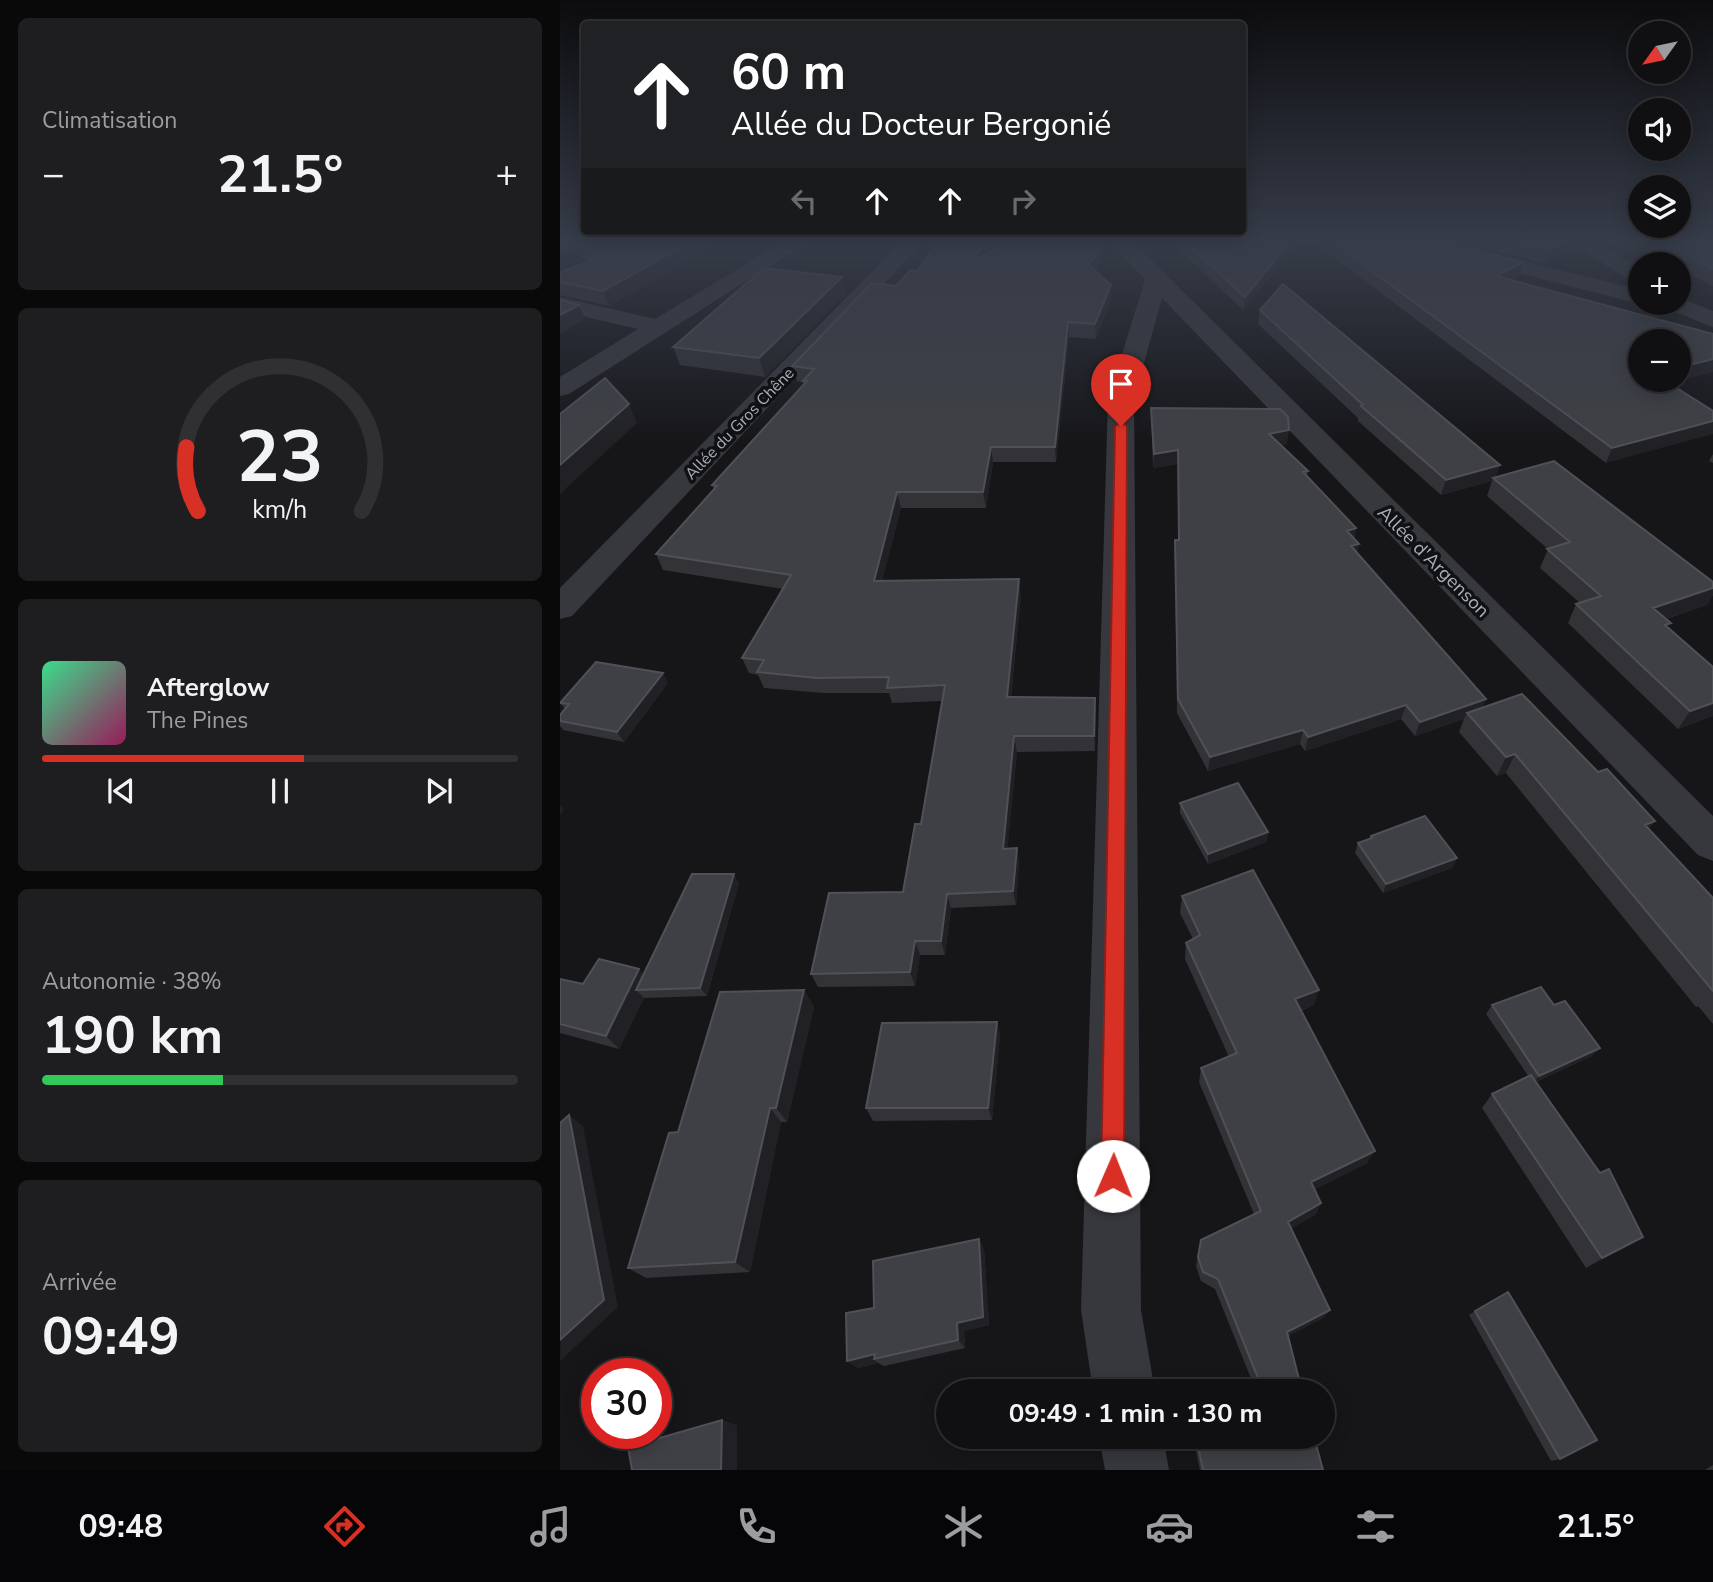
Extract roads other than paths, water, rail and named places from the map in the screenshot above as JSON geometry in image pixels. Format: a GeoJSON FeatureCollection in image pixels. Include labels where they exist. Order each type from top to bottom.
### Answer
{"type":"FeatureCollection","features":[{"type":"Feature","properties":{"kind":"street"},"geometry":{"type":"LineString","coordinates":[[571,307],[658,327]]}},
{"type":"Feature","properties":{"kind":"street"},"geometry":{"type":"LineString","coordinates":[[560,388],[691,307]]}},
{"type":"Feature","properties":{"kind":"street","name":"Allée du Gros Chêne"},"geometry":{"type":"LineString","coordinates":[[560,608],[851,307]]}},
{"type":"Feature","properties":{"kind":"street"},"geometry":{"type":"LineString","coordinates":[[1122,1379],[1111,1310],[1121,399],[1148,307]]}},
{"type":"Feature","properties":{"kind":"street","name":"Allée d'Argenson"},"geometry":{"type":"LineString","coordinates":[[1183,307],[1713,843]]}},
{"type":"Feature","properties":{"kind":"street"},"geometry":{"type":"LineString","coordinates":[[1691,309],[1713,315]]}},
{"type":"Feature","properties":{"kind":"street"},"geometry":{"type":"LineString","coordinates":[[1691,311],[1713,320]]}},
{"type":"Feature","properties":{"kind":"street"},"geometry":{"type":"LineString","coordinates":[[1133,1449],[1137,1470]]}}]}
